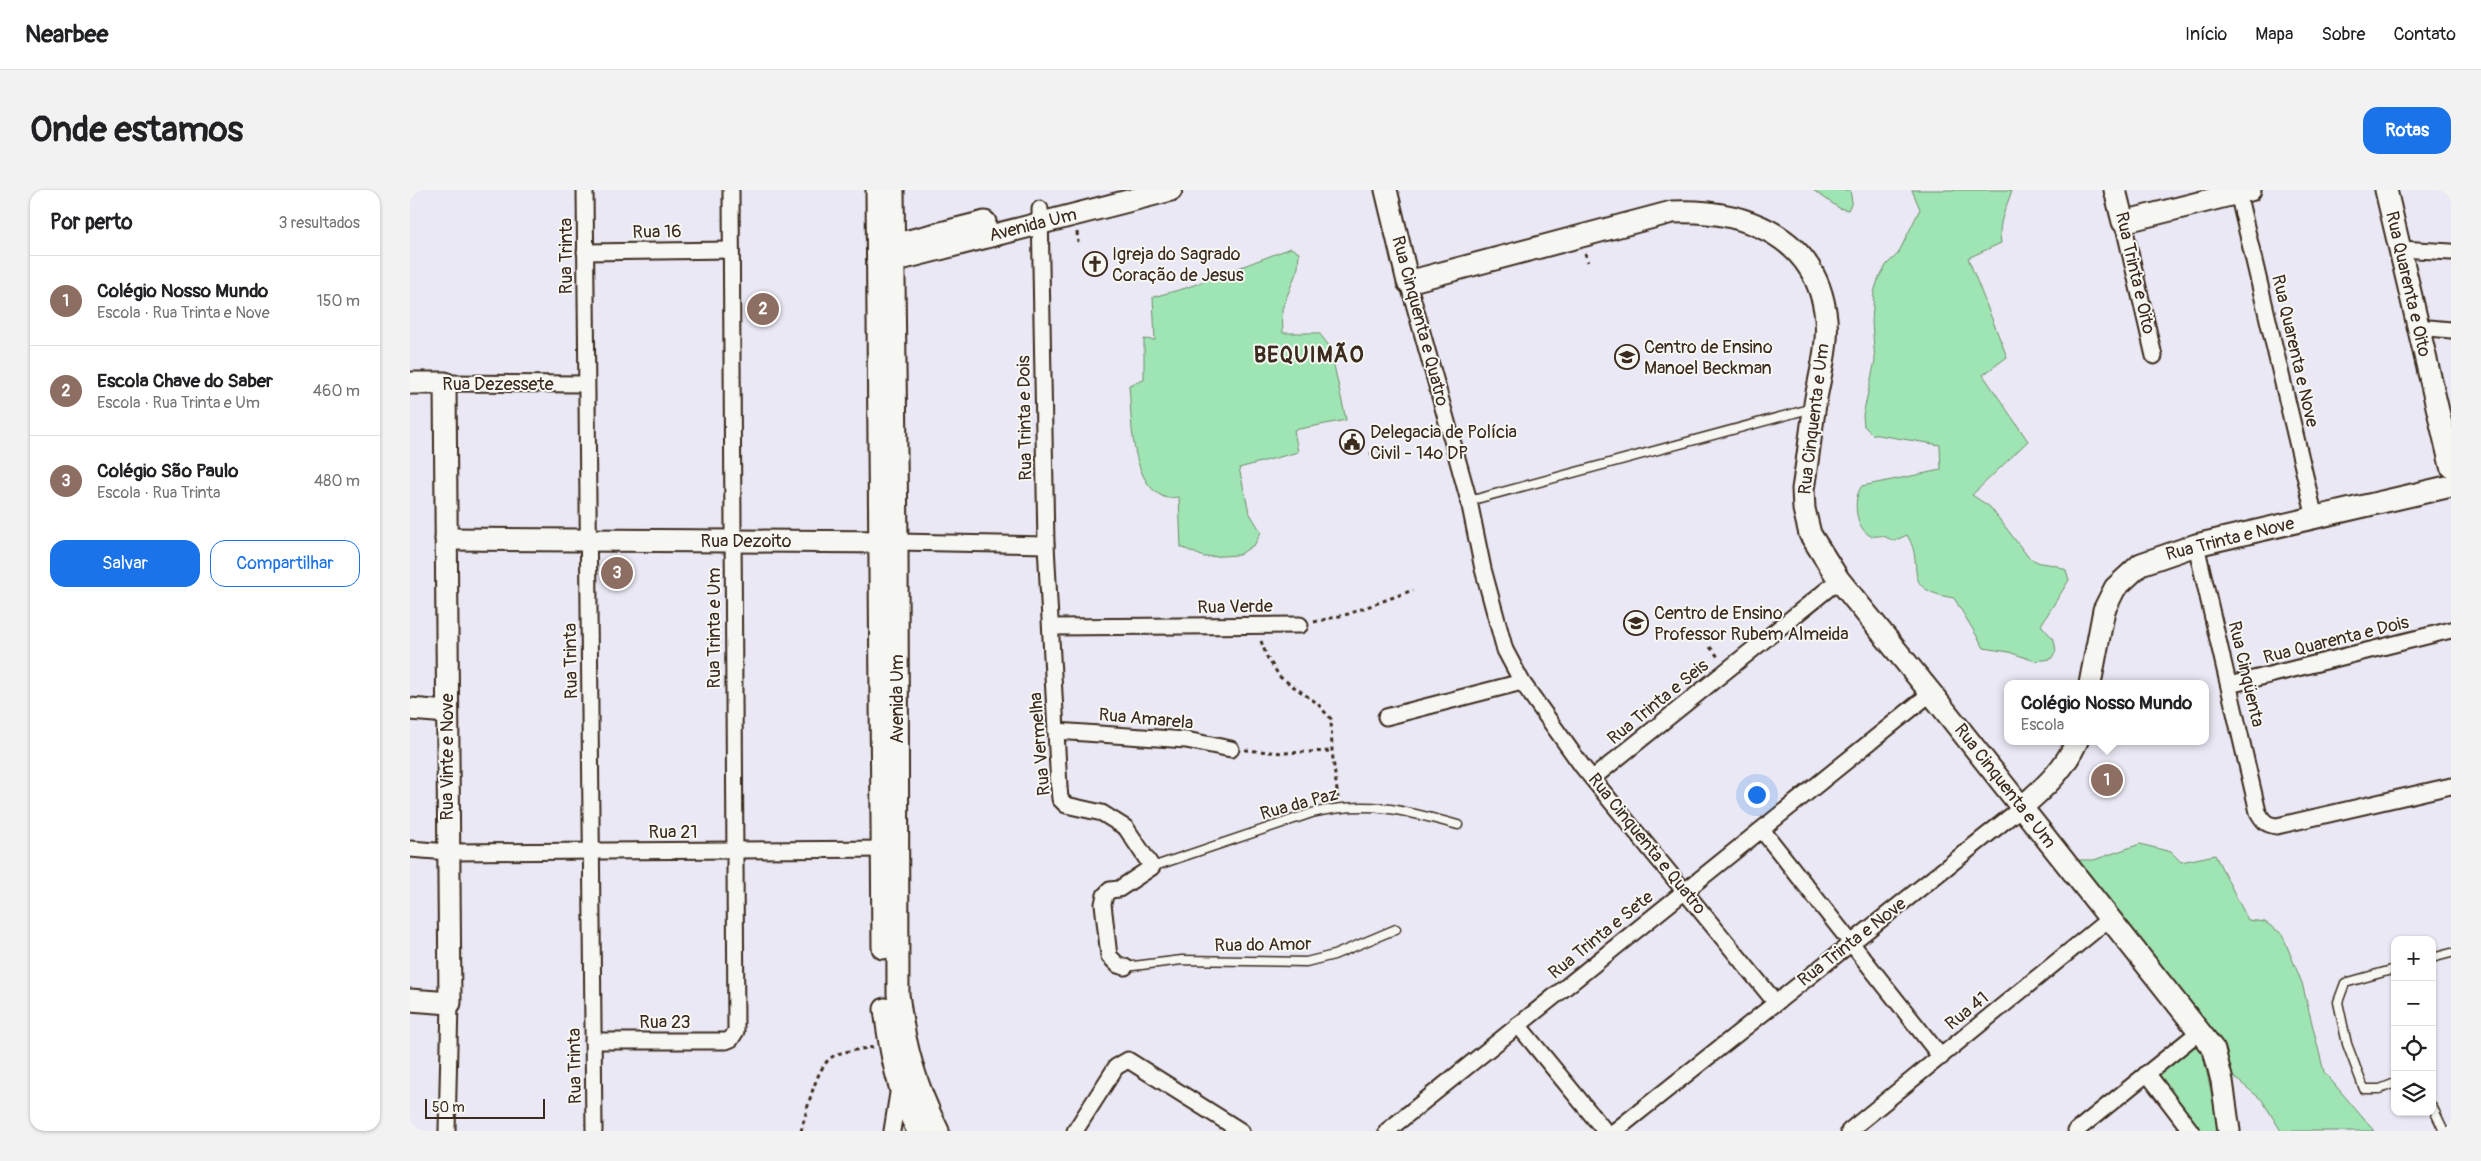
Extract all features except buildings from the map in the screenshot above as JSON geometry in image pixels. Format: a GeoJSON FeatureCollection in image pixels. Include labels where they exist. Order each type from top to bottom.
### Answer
{"type":"FeatureCollection","features":[{"type":"Feature","properties":{"kind":"street","name":"Rua Trinta"},"geometry":{"type":"LineString","coordinates":[[584,190],[594,1131]]}},
{"type":"Feature","properties":{"kind":"street","name":"Rua Trinta e Um"},"geometry":{"type":"LineString","coordinates":[[731,190],[736,1031],[734,1035]]}},
{"type":"Feature","properties":{"kind":"street","name":"Avenida Um"},"geometry":{"type":"LineString","coordinates":[[877,190],[887,255]]}},
{"type":"Feature","properties":{"kind":"street","name":"Avenida Um"},"geometry":{"type":"LineString","coordinates":[[893,190],[887,255],[890,849],[884,1000],[889,1044],[900,1083],[918,1131]]}},
{"type":"Feature","properties":{"kind":"street","name":"Avenida Um"},"geometry":{"type":"LineString","coordinates":[[1040,216],[1115,190]]}},
{"type":"Feature","properties":{"kind":"street","name":"Avenida Um"},"geometry":{"type":"LineString","coordinates":[[887,255],[1040,216],[1171,190]]}},
{"type":"Feature","properties":{"kind":"street","name":"Rua Cinquenta e Quatro"},"geometry":{"type":"LineString","coordinates":[[1386,190],[1408,282],[1469,501],[1505,650],[1522,682],[1593,778],[1776,1003]]}},
{"type":"Feature","properties":{"kind":"street","name":"Rua Trinta e Oito"},"geometry":{"type":"LineString","coordinates":[[2115,190],[2154,356]]}},
{"type":"Feature","properties":{"kind":"street","name":"Rua Quarenta e Oito"},"geometry":{"type":"LineString","coordinates":[[2386,190],[2451,466]]}},
{"type":"Feature","properties":{"kind":"street"},"geometry":{"type":"LineString","coordinates":[[2123,222],[2244,192]]}},
{"type":"Feature","properties":{"kind":"street","name":"Rua Quarenta e Nove"},"geometry":{"type":"LineString","coordinates":[[2244,192],[2315,518]]}},
{"type":"Feature","properties":{"kind":"street","name":"Rua Cinquenta e Um"},"geometry":{"type":"LineString","coordinates":[[1408,282],[1672,212],[1706,211],[1734,216],[1767,228],[1786,242],[1804,261],[1816,280],[1825,312],[1824,349],[1803,489],[1804,509],[1810,534],[1839,580],[1932,693],[2214,1050],[2222,1081],[2229,1131]]}},
{"type":"Feature","properties":{"kind":"street","name":"Rua Trinta e Dois"},"geometry":{"type":"LineString","coordinates":[[1040,216],[1046,546],[1052,627]]}},
{"type":"Feature","properties":{"kind":"street"},"geometry":{"type":"LineString","coordinates":[[2400,249],[2451,252]]}},
{"type":"Feature","properties":{"kind":"street","name":"Rua 16"},"geometry":{"type":"LineString","coordinates":[[585,252],[731,250]]}},
{"type":"Feature","properties":{"kind":"street"},"geometry":{"type":"LineString","coordinates":[[2418,328],[2451,330]]}},
{"type":"Feature","properties":{"kind":"street","name":"Rua Dezessete"},"geometry":{"type":"LineString","coordinates":[[410,383],[586,384]]}},
{"type":"Feature","properties":{"kind":"street","name":"Rua Vinte e Nove"},"geometry":{"type":"LineString","coordinates":[[445,383],[450,1003],[447,1131]]}},
{"type":"Feature","properties":{"kind":"street","name":"Rua Trinta e Nove"},"geometry":{"type":"LineString","coordinates":[[2091,680],[2104,610],[2115,588],[2142,564],[2196,545],[2451,486]]}},
{"type":"Feature","properties":{"kind":"street","name":"Rua Dezoito"},"geometry":{"type":"LineString","coordinates":[[446,539],[889,542],[1046,546]]}},
{"type":"Feature","properties":{"kind":"street","name":"Rua Cinqüenta"},"geometry":{"type":"LineString","coordinates":[[2196,545],[2258,812],[2268,825],[2277,826],[2451,786]]}},
{"type":"Feature","properties":{"kind":"street","name":"Rua Trinta e Seis"},"geometry":{"type":"LineString","coordinates":[[1593,778],[1839,580]]}},
{"type":"Feature","properties":{"kind":"street","name":"Rua Verde"},"geometry":{"type":"LineString","coordinates":[[1052,627],[1300,625]]}},
{"type":"Feature","properties":{"kind":"street","name":"Rua Vermelha"},"geometry":{"type":"LineString","coordinates":[[1052,627],[1060,799],[1066,805],[1076,809],[1102,813],[1126,828],[1152,867]]}},
{"type":"Feature","properties":{"kind":"street","name":"Rua Quarenta e Dois"},"geometry":{"type":"LineString","coordinates":[[2229,685],[2451,630]]}},
{"type":"Feature","properties":{"kind":"street"},"geometry":{"type":"LineString","coordinates":[[1386,717],[1522,682]]}},
{"type":"Feature","properties":{"kind":"street","name":"Rua Trinta e Sete"},"geometry":{"type":"LineString","coordinates":[[1387,1131],[1932,693]]}},
{"type":"Feature","properties":{"kind":"street"},"geometry":{"type":"LineString","coordinates":[[410,709],[447,712]]}},
{"type":"Feature","properties":{"kind":"street","name":"Rua Amarela"},"geometry":{"type":"LineString","coordinates":[[1056,731],[1186,740],[1232,749]]}},
{"type":"Feature","properties":{"kind":"street","name":"Rua Trinta e Nove"},"geometry":{"type":"LineString","coordinates":[[1615,1131],[2021,808],[2054,780],[2064,767],[2075,745]]}},
{"type":"Feature","properties":{"kind":"street"},"geometry":{"type":"LineString","coordinates":[[1762,830],[1941,1056]]}},
{"type":"Feature","properties":{"kind":"street","name":"Rua 21"},"geometry":{"type":"LineString","coordinates":[[410,849],[448,852],[890,849]]}},
{"type":"Feature","properties":{"kind":"street","name":"Avenida Um"},"geometry":{"type":"LineString","coordinates":[[890,849],[898,994],[903,1038],[920,1092],[938,1131]]}},
{"type":"Feature","properties":{"kind":"street"},"geometry":{"type":"LineString","coordinates":[[1125,968],[1118,965],[1109,956],[1103,904],[1105,895],[1110,890],[1119,889],[1152,867]]}},
{"type":"Feature","properties":{"kind":"street","name":"Rua 41"},"geometry":{"type":"LineString","coordinates":[[1849,1131],[2109,919]]}},
{"type":"Feature","properties":{"kind":"street"},"geometry":{"type":"LineString","coordinates":[[410,1000],[450,1003]]}},
{"type":"Feature","properties":{"kind":"street"},"geometry":{"type":"LineString","coordinates":[[1518,1025],[1605,1131]]}},
{"type":"Feature","properties":{"kind":"street"},"geometry":{"type":"LineString","coordinates":[[2076,1131],[2200,1031]]}},
{"type":"Feature","properties":{"kind":"street","name":"Rua 23"},"geometry":{"type":"LineString","coordinates":[[594,1041],[726,1041],[734,1035]]}},
{"type":"Feature","properties":{"kind":"street"},"geometry":{"type":"LineString","coordinates":[[1075,1131],[1116,1067],[1128,1060],[1241,1131]]}},
{"type":"Feature","properties":{"kind":"street"},"geometry":{"type":"LineString","coordinates":[[2146,1073],[2191,1131]]}},
{"type":"Feature","properties":{"kind":"street"},"geometry":{"type":"LineString","coordinates":[[892,1131],[900,1083]]}},
{"type":"Feature","properties":{"kind":"lane"},"geometry":{"type":"LineString","coordinates":[[1469,501],[1815,408]]}},
{"type":"Feature","properties":{"kind":"lane","name":"Rua da Paz"},"geometry":{"type":"LineString","coordinates":[[1152,867],[1312,813],[1339,806],[1362,805],[1402,810],[1458,825]]}},
{"type":"Feature","properties":{"kind":"lane","name":"Rua do Amor"},"geometry":{"type":"LineString","coordinates":[[1125,968],[1182,960],[1306,962],[1343,952],[1396,929]]}},
{"type":"Feature","properties":{"kind":"lane"},"geometry":{"type":"LineString","coordinates":[[2436,957],[2451,953]]}},
{"type":"Feature","properties":{"kind":"lane"},"geometry":{"type":"LineString","coordinates":[[2391,970],[2345,982],[2338,1002],[2347,1044],[2364,1089],[2380,1089],[2391,1085]]}},
{"type":"Feature","properties":{"kind":"lane"},"geometry":{"type":"LineString","coordinates":[[2436,1114],[2444,1131]]}},
{"type":"Feature","properties":{"kind":"path"},"geometry":{"type":"LineString","coordinates":[[1370,454],[1380,451]]}},
{"type":"Feature","properties":{"kind":"path"},"geometry":{"type":"LineString","coordinates":[[1300,625],[1348,614],[1413,590]]}},
{"type":"Feature","properties":{"kind":"path"},"geometry":{"type":"LineString","coordinates":[[1256,626],[1267,657],[1280,677],[1317,703],[1331,719],[1332,751],[1339,806]]}},
{"type":"Feature","properties":{"kind":"path"},"geometry":{"type":"LineString","coordinates":[[1232,749],[1283,753],[1332,751]]}},
{"type":"Feature","properties":{"kind":"path"},"geometry":{"type":"LineString","coordinates":[[801,1131],[818,1077],[828,1060],[834,1056],[889,1044]]}},
{"type":"Feature","properties":{"kind":"green space"},"geometry":{"type":"Polygon","coordinates":[[[1813,190],[1850,190],[1852,202],[1848,210],[1839,208],[1813,190]]]}},
{"type":"Feature","properties":{"kind":"green space"},"geometry":{"type":"Polygon","coordinates":[[[1912,190],[2012,190],[2001,222],[2001,243],[1968,258],[2007,357],[1983,375],[2028,441],[1972,495],[1990,507],[2029,558],[2066,570],[2069,580],[2041,625],[2054,640],[2056,651],[2051,659],[2035,661],[2009,652],[1984,648],[1954,598],[1936,594],[1925,589],[1919,583],[1915,557],[1907,535],[1894,541],[1883,536],[1871,536],[1861,527],[1858,520],[1856,505],[1862,486],[1941,470],[1940,445],[1872,434],[1864,426],[1863,415],[1875,361],[1872,322],[1874,292],[1879,277],[1887,264],[1898,254],[1920,209],[1912,190]]]}},
{"type":"Feature","properties":{"kind":"green space"},"geometry":{"type":"Polygon","coordinates":[[[1291,248],[1299,253],[1298,268],[1282,309],[1283,333],[1319,333],[1330,347],[1346,420],[1294,430],[1298,452],[1239,468],[1249,512],[1261,532],[1255,544],[1239,555],[1204,557],[1181,547],[1179,497],[1166,498],[1153,489],[1144,478],[1134,447],[1129,385],[1144,380],[1144,339],[1155,340],[1153,297],[1186,288],[1291,248]]]}},
{"type":"Feature","properties":{"kind":"green space"},"geometry":{"type":"Polygon","coordinates":[[[2140,844],[2171,852],[2181,862],[2215,855],[2248,920],[2265,922],[2282,934],[2302,983],[2324,1072],[2374,1131],[2281,1131],[2262,1100],[2229,1073],[2218,1039],[2077,860],[2094,860],[2140,844]]]}},
{"type":"Feature","properties":{"kind":"green space"},"geometry":{"type":"Polygon","coordinates":[[[2196,1041],[2202,1051],[2220,1131],[2199,1131],[2157,1073],[2196,1041]]]}},
{"type":"Feature","properties":{"kind":"place","name":"Igreja do Sagrado Coração de Jesus"},"geometry":{"type":"Point","coordinates":[1095,264]}},
{"type":"Feature","properties":{"kind":"place","name":"Escola Chave do Saber"},"geometry":{"type":"Point","coordinates":[763,309]}},
{"type":"Feature","properties":{"kind":"place","name":"Centro de Ensino Manoel Beckman"},"geometry":{"type":"Point","coordinates":[1627,357]}},
{"type":"Feature","properties":{"kind":"place","name":"Delegacia de Polícia Civil - 14º DP"},"geometry":{"type":"Point","coordinates":[1352,442]}},
{"type":"Feature","properties":{"kind":"place","name":"Colégio São Paulo"},"geometry":{"type":"Point","coordinates":[617,573]}},
{"type":"Feature","properties":{"kind":"place","name":"Centro de Ensino Professor Rubem Almeida"},"geometry":{"type":"Point","coordinates":[1636,623]}},
{"type":"Feature","properties":{"kind":"place","name":"Colégio Nosso Mundo"},"geometry":{"type":"Point","coordinates":[2107,780]}},
{"type":"Feature","properties":{"kind":"district","name":"BEQUIMÃO"},"geometry":{"type":"Point","coordinates":[1309,355]}}]}
